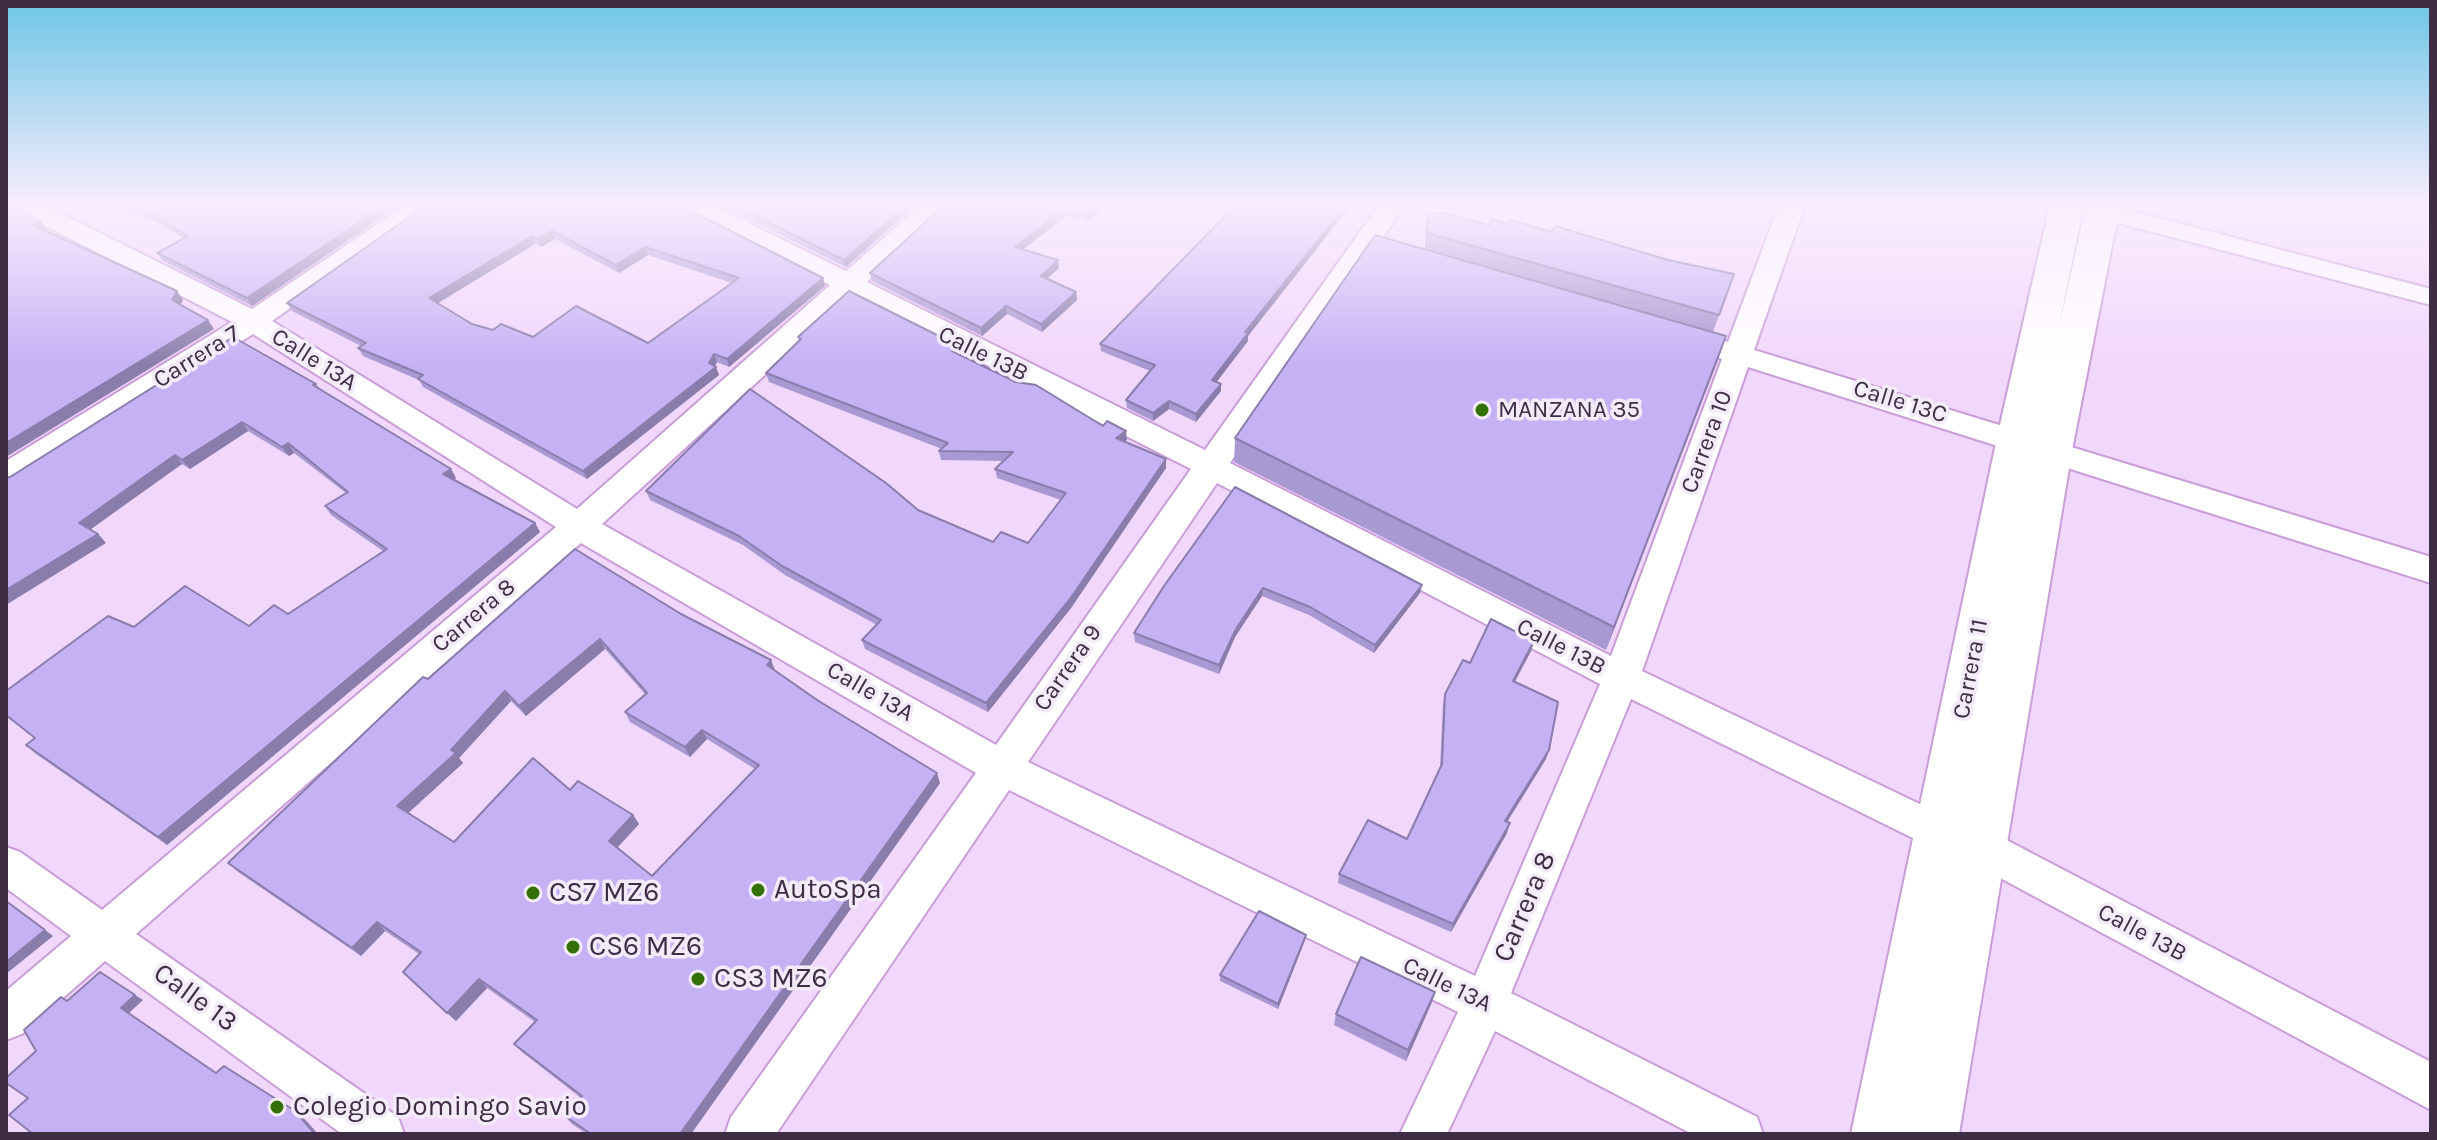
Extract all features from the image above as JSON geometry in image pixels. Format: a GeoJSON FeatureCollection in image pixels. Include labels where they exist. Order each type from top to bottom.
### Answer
{"type":"FeatureCollection","features":[{"type":"Feature","properties":{"kind":"main road","name":"Carrera 11"},"geometry":{"type":"LineString","coordinates":[[1881,1134],[1959,839],[2035,444],[2077,258]]}},
{"type":"Feature","properties":{"kind":"main road","name":"Carrera 11"},"geometry":{"type":"LineString","coordinates":[[1929,1134],[1959,839]]}},
{"type":"Feature","properties":{"kind":"street","name":"Calle 13A"},"geometry":{"type":"LineString","coordinates":[[129,258],[253,321],[579,526],[1000,767],[1485,1003],[1740,1134]]}},
{"type":"Feature","properties":{"kind":"street","name":"Carrera 7"},"geometry":{"type":"LineString","coordinates":[[6,476],[253,321],[345,258]]}},
{"type":"Feature","properties":{"kind":"street","name":"Calle 13B"},"geometry":{"type":"LineString","coordinates":[[793,258],[1209,465],[1621,678],[1959,839],[2431,1087]]}},
{"type":"Feature","properties":{"kind":"street","name":"Carrera 8"},"geometry":{"type":"LineString","coordinates":[[6,1019],[103,932],[579,526],[875,258]]}},
{"type":"Feature","properties":{"kind":"street","name":"Carrera 9"},"geometry":{"type":"LineString","coordinates":[[748,1134],[1209,465],[1374,258]]}},
{"type":"Feature","properties":{"kind":"street","name":"Carrera 10"},"geometry":{"type":"LineString","coordinates":[[1621,678],[1773,258]]}},
{"type":"Feature","properties":{"kind":"street"},"geometry":{"type":"LineString","coordinates":[[2283,258],[2431,297]]}},
{"type":"Feature","properties":{"kind":"street","name":"Calle 13C"},"geometry":{"type":"LineString","coordinates":[[1650,327],[2035,444],[2431,570]]}},
{"type":"Feature","properties":{"kind":"street","name":"Carrera 8"},"geometry":{"type":"LineString","coordinates":[[1423,1134],[1485,1003],[1621,678]]}},
{"type":"Feature","properties":{"kind":"street","name":"Calle 13"},"geometry":{"type":"LineString","coordinates":[[6,865],[381,1134]]}},
{"type":"Feature","properties":{"kind":"building"},"geometry":{"type":"Polygon","coordinates":[[[6,258],[105,258],[177,291],[172,300],[208,320],[6,443],[6,258]]]}},
{"type":"Feature","properties":{"kind":"building"},"geometry":{"type":"Polygon","coordinates":[[[167,258],[306,258],[247,298],[167,258]]]}},
{"type":"Feature","properties":{"kind":"building"},"geometry":{"type":"Polygon","coordinates":[[[351,258],[495,258],[429,298],[472,324],[493,330],[501,324],[533,337],[576,306],[648,343],[739,278],[679,258],[784,258],[823,278],[727,359],[714,354],[709,363],[716,367],[583,471],[418,379],[423,375],[358,348],[366,343],[287,303],[351,258]]]}},
{"type":"Feature","properties":{"kind":"building"},"geometry":{"type":"Polygon","coordinates":[[[603,258],[627,258],[616,265],[603,258]]]}},
{"type":"Feature","properties":{"kind":"building"},"geometry":{"type":"Polygon","coordinates":[[[886,258],[1052,258],[1058,260],[1041,276],[1076,292],[1041,324],[1006,306],[981,328],[870,273],[886,258]]]}},
{"type":"Feature","properties":{"kind":"building"},"geometry":{"type":"Polygon","coordinates":[[[1184,258],[1304,258],[1245,332],[1248,333],[1212,380],[1221,384],[1196,414],[1169,401],[1153,413],[1126,400],[1155,365],[1100,344],[1184,258]]]}},
{"type":"Feature","properties":{"kind":"building","name":"MANZANA 35"},"geometry":{"type":"Polygon","coordinates":[[[1359,258],[1456,258],[1726,336],[1614,627],[1235,438],[1359,258]]]}},
{"type":"Feature","properties":{"kind":"building"},"geometry":{"type":"Polygon","coordinates":[[[1517,258],[1662,258],[1734,274],[1719,315],[1517,258]]]}},
{"type":"Feature","properties":{"kind":"building"},"geometry":{"type":"Polygon","coordinates":[[[849,291],[959,346],[952,351],[1016,382],[1036,385],[1103,426],[1107,421],[1126,431],[1116,438],[1166,459],[1070,599],[986,703],[862,640],[881,620],[782,566],[739,536],[646,491],[750,389],[886,483],[918,510],[993,542],[1001,532],[1028,543],[1066,493],[995,469],[1013,452],[939,451],[948,443],[766,373],[801,339],[798,337],[849,291]]]}},
{"type":"Feature","properties":{"kind":"building"},"geometry":{"type":"Polygon","coordinates":[[[233,337],[316,384],[313,385],[451,469],[443,474],[535,523],[158,837],[26,745],[35,738],[6,715],[6,691],[108,616],[134,627],[185,586],[249,626],[274,605],[288,614],[387,549],[325,506],[348,492],[288,443],[282,447],[242,422],[182,460],[175,455],[79,523],[98,534],[6,590],[6,478],[233,337]]]}},
{"type":"Feature","properties":{"kind":"building"},"geometry":{"type":"Polygon","coordinates":[[[1235,487],[1422,585],[1375,645],[1310,607],[1263,588],[1236,629],[1219,665],[1134,633],[1235,487]]]}},
{"type":"Feature","properties":{"kind":"building"},"geometry":{"type":"Polygon","coordinates":[[[575,549],[681,614],[771,660],[767,665],[817,700],[937,773],[680,1134],[591,1134],[565,1116],[582,1096],[514,1044],[537,1020],[479,979],[447,1013],[403,972],[421,952],[377,922],[352,948],[228,863],[423,677],[428,679],[575,549]],[[600,639],[519,706],[505,691],[451,750],[456,753],[397,806],[454,842],[533,758],[570,790],[578,781],[633,815],[609,841],[652,876],[759,765],[702,730],[685,747],[625,712],[647,693],[600,639]]]}},
{"type":"Feature","properties":{"kind":"building"},"geometry":{"type":"Polygon","coordinates":[[[1491,619],[1534,641],[1513,681],[1558,702],[1549,750],[1505,821],[1510,823],[1453,924],[1339,874],[1368,820],[1407,839],[1442,764],[1445,694],[1463,660],[1470,663],[1491,619]]]}},
{"type":"Feature","properties":{"kind":"building"},"geometry":{"type":"Polygon","coordinates":[[[6,901],[45,930],[6,962],[6,901]]]}},
{"type":"Feature","properties":{"kind":"building"},"geometry":{"type":"Polygon","coordinates":[[[1259,911],[1306,935],[1278,1004],[1220,975],[1259,911]]]}},
{"type":"Feature","properties":{"kind":"building"},"geometry":{"type":"Polygon","coordinates":[[[1361,957],[1435,992],[1408,1050],[1336,1014],[1361,957]]]}},
{"type":"Feature","properties":{"kind":"building"},"geometry":{"type":"Polygon","coordinates":[[[100,972],[135,995],[121,1008],[216,1073],[224,1066],[295,1111],[315,1134],[33,1134],[9,1115],[28,1098],[6,1083],[6,1078],[36,1051],[24,1030],[61,997],[67,1001],[100,972]]]}},
{"type":"Feature","properties":{"kind":"place","name":"MANZANA 35"},"geometry":{"type":"Point","coordinates":[1482,410]}},
{"type":"Feature","properties":{"kind":"place","name":"AutoSpa"},"geometry":{"type":"Point","coordinates":[758,890]}},
{"type":"Feature","properties":{"kind":"place","name":"CS7 MZ6"},"geometry":{"type":"Point","coordinates":[533,893]}},
{"type":"Feature","properties":{"kind":"place","name":"CS6 MZ6"},"geometry":{"type":"Point","coordinates":[573,947]}},
{"type":"Feature","properties":{"kind":"place","name":"CS3 MZ6"},"geometry":{"type":"Point","coordinates":[698,979]}},
{"type":"Feature","properties":{"kind":"place","name":"Colegio Domingo Savio"},"geometry":{"type":"Point","coordinates":[277,1107]}}]}
